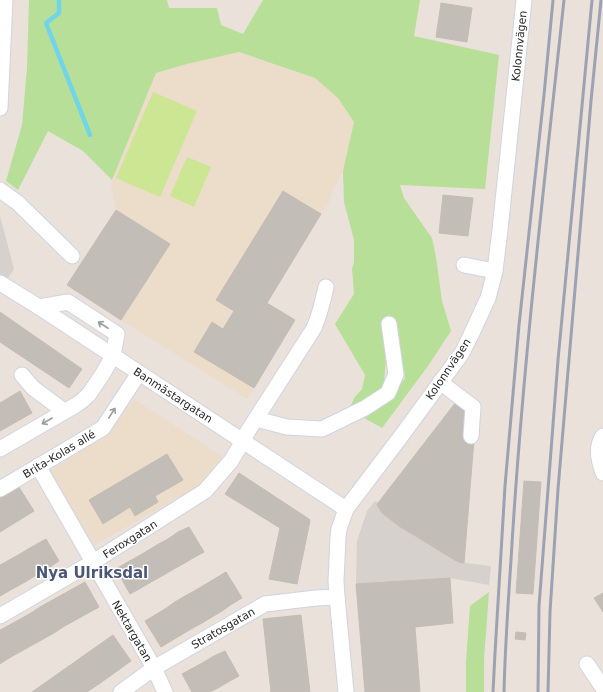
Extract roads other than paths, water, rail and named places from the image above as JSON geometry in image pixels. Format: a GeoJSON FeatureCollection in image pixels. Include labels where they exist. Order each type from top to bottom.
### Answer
{"type":"FeatureCollection","features":[{"type":"Feature","properties":{"kind":"street"},"geometry":{"type":"LineString","coordinates":[[0,108],[5,0]]}},
{"type":"Feature","properties":{"kind":"street","name":"Kolonnvägen"},"geometry":{"type":"LineString","coordinates":[[346,692],[336,581],[339,529],[346,509],[462,353],[488,298],[494,271],[500,230],[524,0]]}},
{"type":"Feature","properties":{"kind":"street"},"geometry":{"type":"LineString","coordinates":[[0,190],[18,203],[72,256]]}},
{"type":"Feature","properties":{"kind":"street"},"geometry":{"type":"LineString","coordinates":[[464,266],[494,271]]}},
{"type":"Feature","properties":{"kind":"street","name":"Banmästargatan"},"geometry":{"type":"LineString","coordinates":[[0,283],[39,307],[346,509]]}},
{"type":"Feature","properties":{"kind":"street","name":"Feroxgatan"},"geometry":{"type":"LineString","coordinates":[[0,616],[93,562],[205,491],[231,461],[314,328],[319,318],[326,286]]}},
{"type":"Feature","properties":{"kind":"street"},"geometry":{"type":"LineString","coordinates":[[0,449],[83,400],[102,375],[113,356],[117,334],[68,302],[39,307]]}},
{"type":"Feature","properties":{"kind":"street"},"geometry":{"type":"LineString","coordinates":[[256,419],[287,427],[322,428],[365,408],[388,393],[396,374],[389,324]]}},
{"type":"Feature","properties":{"kind":"street","name":"Brita-Kolas allé"},"geometry":{"type":"LineString","coordinates":[[0,489],[103,428],[139,373]]}},
{"type":"Feature","properties":{"kind":"street"},"geometry":{"type":"LineString","coordinates":[[22,374],[33,388],[64,411]]}},
{"type":"Feature","properties":{"kind":"street"},"geometry":{"type":"LineString","coordinates":[[440,382],[473,407],[471,436]]}},
{"type":"Feature","properties":{"kind":"street"},"geometry":{"type":"LineString","coordinates":[[603,436],[598,449],[603,474]]}},
{"type":"Feature","properties":{"kind":"street","name":"Nektargatan"},"geometry":{"type":"LineString","coordinates":[[38,466],[154,668],[165,692]]}},
{"type":"Feature","properties":{"kind":"street","name":"Stratosgatan"},"geometry":{"type":"LineString","coordinates":[[121,692],[154,668],[265,604],[337,597]]}},
{"type":"Feature","properties":{"kind":"street"},"geometry":{"type":"LineString","coordinates":[[587,664],[603,688]]}},
{"type":"Feature","properties":{"kind":"waterway"},"geometry":{"type":"LineString","coordinates":[[59,0],[59,13],[46,23],[90,135]]}},
{"type":"Feature","properties":{"kind":"railway"},"geometry":{"type":"LineString","coordinates":[[493,692],[505,486],[519,325],[553,0]]}},
{"type":"Feature","properties":{"kind":"railway"},"geometry":{"type":"LineString","coordinates":[[504,692],[521,419],[534,279],[564,0]]}},
{"type":"Feature","properties":{"kind":"railway"},"geometry":{"type":"LineString","coordinates":[[538,692],[539,606],[558,360],[592,0]]}},
{"type":"Feature","properties":{"kind":"railway"},"geometry":{"type":"LineString","coordinates":[[548,692],[550,612],[558,489],[601,0]]}},
{"type":"Feature","properties":{"kind":"district","name":"Nya Ulriksdal"},"geometry":{"type":"Point","coordinates":[92,573]}}]}
